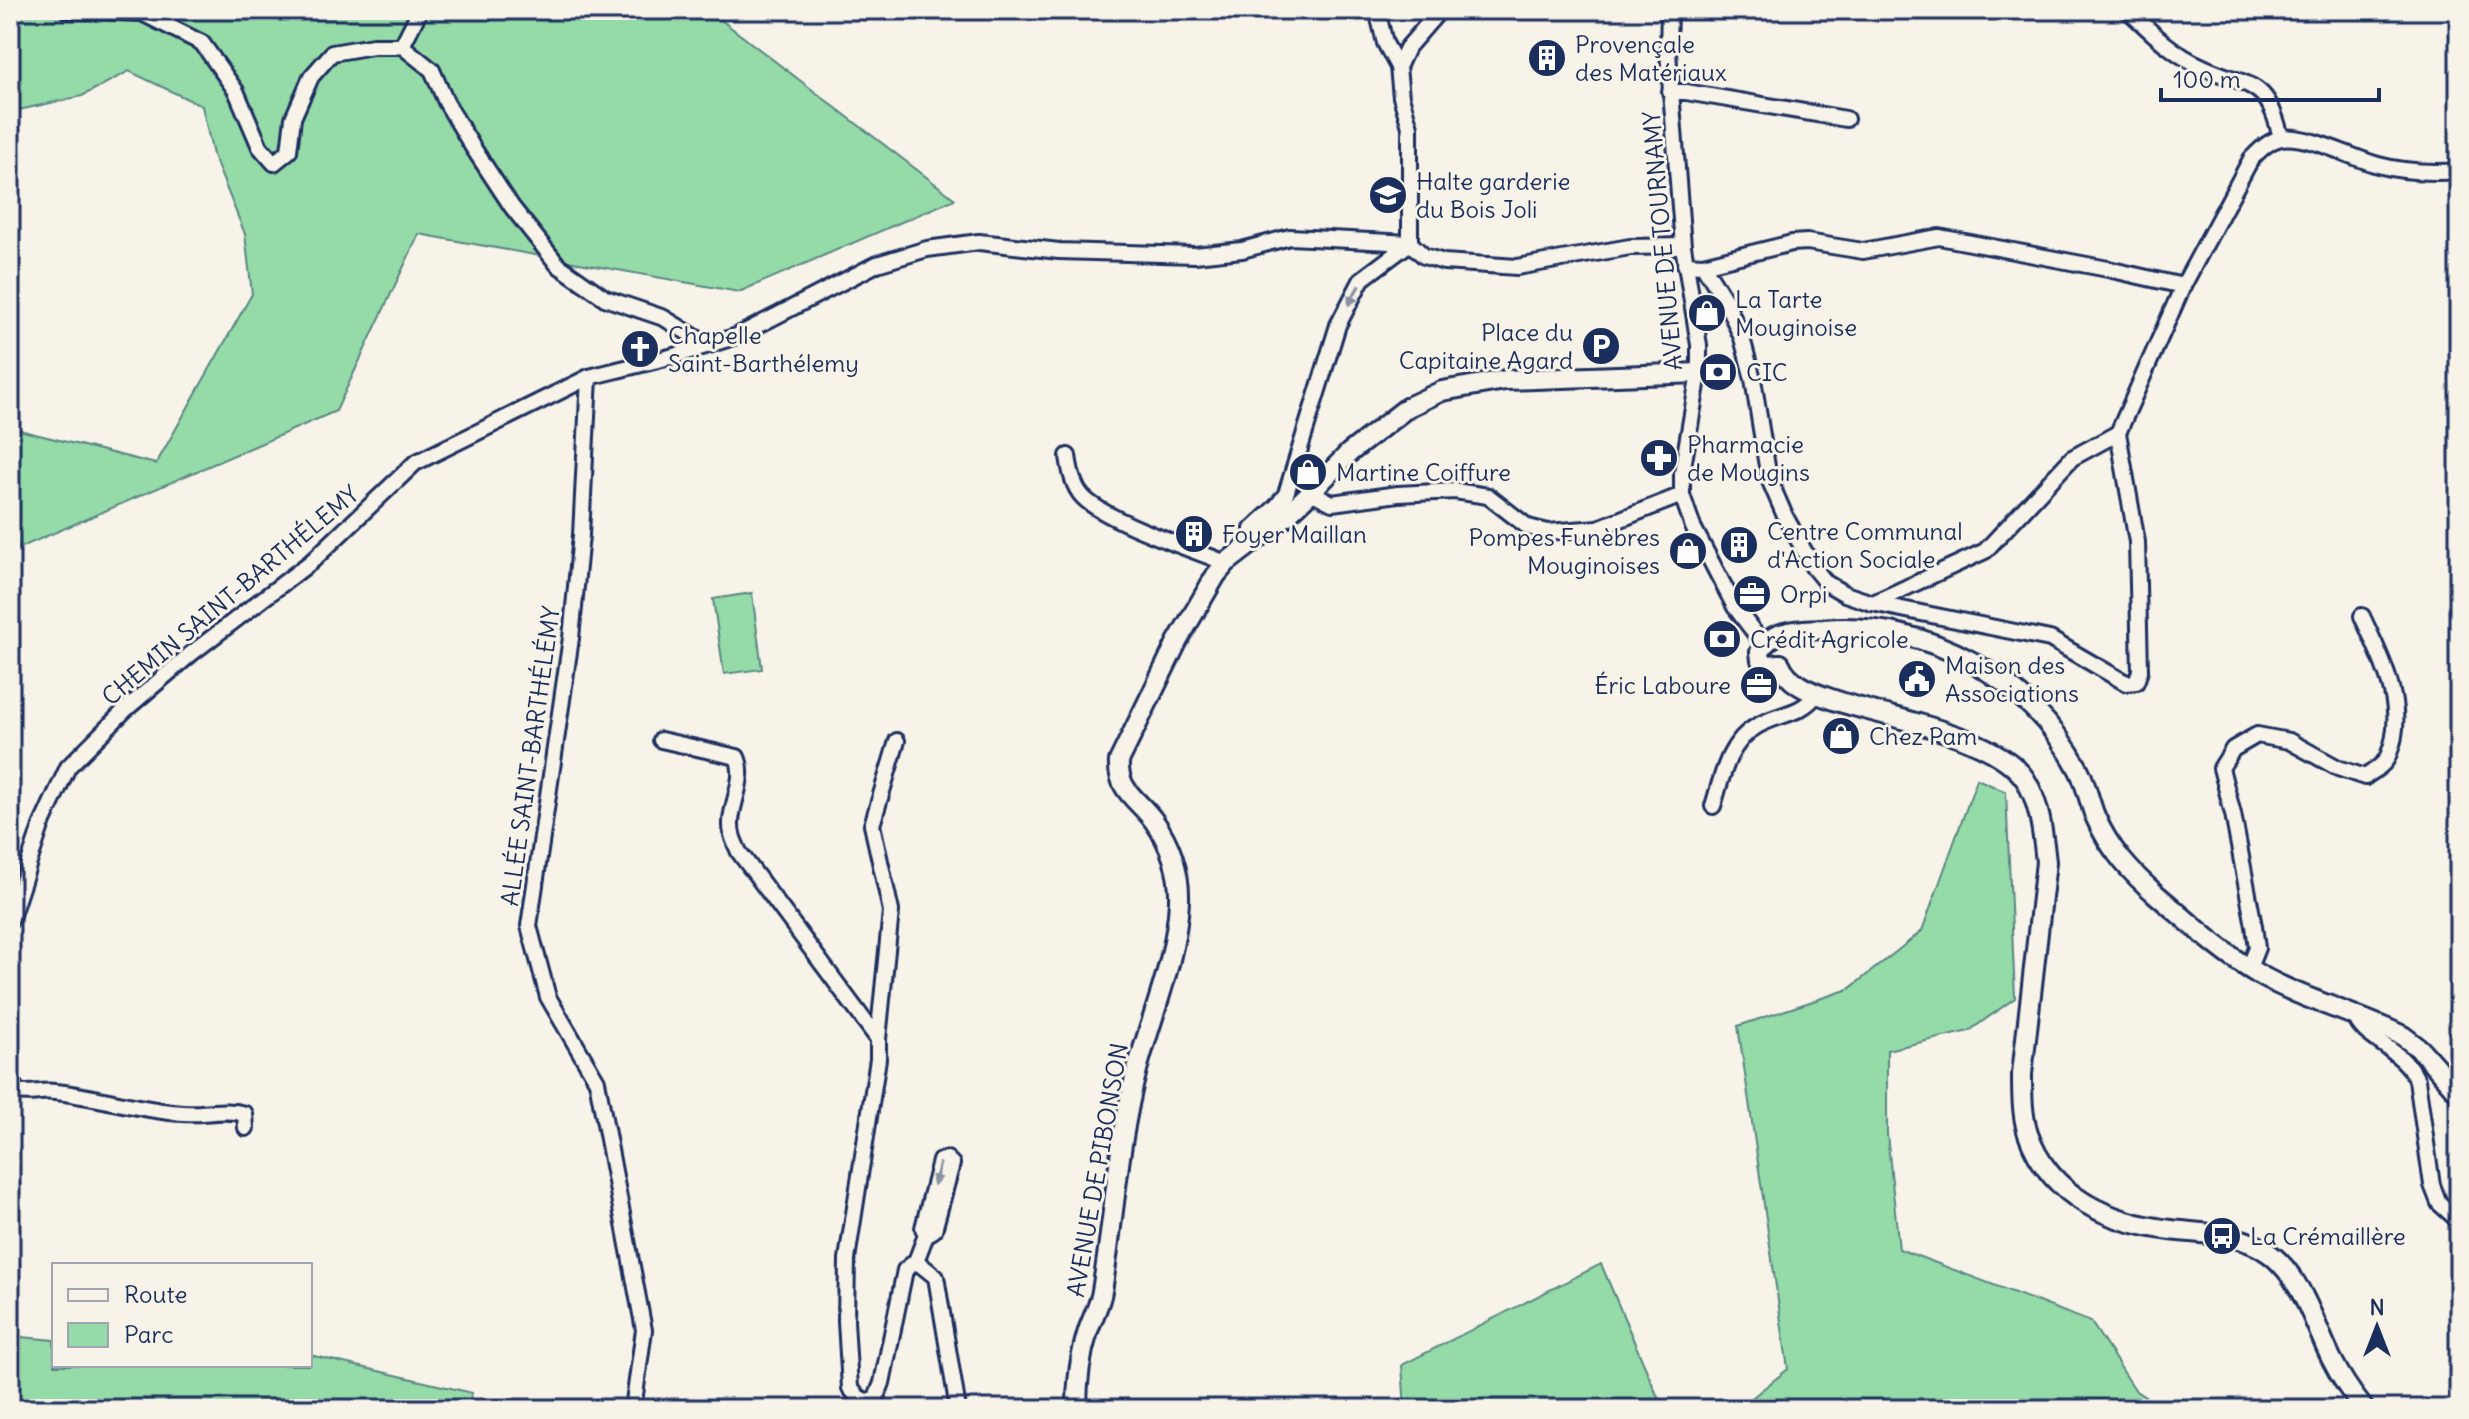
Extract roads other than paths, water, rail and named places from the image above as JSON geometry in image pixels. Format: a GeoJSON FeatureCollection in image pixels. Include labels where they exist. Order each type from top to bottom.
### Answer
{"type":"FeatureCollection","features":[{"type":"Feature","properties":{"kind":"street"},"geometry":{"type":"LineString","coordinates":[[67,10],[142,13],[202,43],[236,91],[260,147],[274,163],[289,151],[293,118],[311,77],[332,53],[373,46],[402,46],[432,70],[446,102],[472,146],[512,207],[558,265],[605,298],[664,318],[708,345]]}},
{"type":"Feature","properties":{"kind":"street"},"geometry":{"type":"LineString","coordinates":[[402,46],[420,10]]}},
{"type":"Feature","properties":{"kind":"street"},"geometry":{"type":"LineString","coordinates":[[1251,542],[1252,529],[1277,506],[1292,479],[1338,325],[1362,279],[1410,243],[1410,127],[1401,97],[1398,67],[1385,43],[1377,10]]}},
{"type":"Feature","properties":{"kind":"street"},"geometry":{"type":"LineString","coordinates":[[1398,67],[1407,48],[1440,10]]}},
{"type":"Feature","properties":{"kind":"street","name":"AVENUE DE TOURNAMY"},"geometry":{"type":"LineString","coordinates":[[1659,10],[1668,52]]}},
{"type":"Feature","properties":{"kind":"street","name":"AVENUE DE TOURNAMY"},"geometry":{"type":"LineString","coordinates":[[1669,10],[1670,92],[1683,246],[1698,337],[1699,373],[1682,473],[1682,495],[1693,527],[1735,607],[1776,650]]}},
{"type":"Feature","properties":{"kind":"street"},"geometry":{"type":"LineString","coordinates":[[2128,10],[2168,46],[2200,66],[2251,84],[2266,96],[2275,111],[2281,138]]}},
{"type":"Feature","properties":{"kind":"street"},"geometry":{"type":"LineString","coordinates":[[1670,92],[1686,92],[1846,119]]}},
{"type":"Feature","properties":{"kind":"street"},"geometry":{"type":"LineString","coordinates":[[1703,265],[1726,302],[1742,338],[1753,379],[1769,479],[1785,516],[1813,567],[1826,583],[1845,594],[1872,603],[2050,639],[2126,683],[2136,682],[2140,671],[2137,542],[2118,433],[2183,286],[2251,159],[2262,146],[2281,138],[2299,139],[2380,165],[2414,171],[2459,171]]}},
{"type":"Feature","properties":{"kind":"street","name":"CHEMIN SAINT-BARTHÉLEMY"},"geometry":{"type":"LineString","coordinates":[[10,921],[41,826],[68,767],[126,709],[192,653],[311,562],[415,463],[589,377],[737,336],[877,264],[927,249],[979,242],[1059,251],[1195,255],[1242,250],[1290,237],[1410,243],[1424,256],[1444,262],[1517,267],[1630,247],[1683,246]]}},
{"type":"Feature","properties":{"kind":"street"},"geometry":{"type":"LineString","coordinates":[[1685,264],[1703,265],[1792,243],[1807,242],[1863,251],[1939,237],[2183,286]]}},
{"type":"Feature","properties":{"kind":"street","name":"AVENUE DE PIBONSON"},"geometry":{"type":"LineString","coordinates":[[1077,1409],[1077,1384],[1084,1346],[1101,1296],[1130,1096],[1174,946],[1179,901],[1179,880],[1167,842],[1154,820],[1122,784],[1118,773],[1119,761],[1177,642],[1216,575],[1251,542],[1277,524],[1378,428],[1408,407],[1442,391],[1505,380],[1699,373]]}},
{"type":"Feature","properties":{"kind":"street","name":"ALLÉE SAINT-BARTHÉLÉMY"},"geometry":{"type":"LineString","coordinates":[[589,377],[581,535],[571,638],[529,926],[548,997],[597,1081],[644,1330],[633,1409]]}},
{"type":"Feature","properties":{"kind":"street"},"geometry":{"type":"LineString","coordinates":[[1872,603],[1985,551],[2072,458],[2118,433]]}},
{"type":"Feature","properties":{"kind":"street"},"geometry":{"type":"LineString","coordinates":[[1068,456],[1072,477],[1083,498],[1133,525],[1226,563]]}},
{"type":"Feature","properties":{"kind":"street"},"geometry":{"type":"LineString","coordinates":[[1311,492],[1332,503],[1398,494],[1466,492],[1488,496],[1528,527],[1548,532],[1598,528],[1682,495]]}},
{"type":"Feature","properties":{"kind":"street"},"geometry":{"type":"LineString","coordinates":[[2249,968],[2257,948],[2254,926],[2221,768],[2233,749],[2257,735],[2289,741],[2338,768],[2365,777],[2388,759],[2395,728],[2389,674],[2362,616]]}},
{"type":"Feature","properties":{"kind":"street"},"geometry":{"type":"LineString","coordinates":[[2364,1409],[2332,1360],[2300,1291],[2271,1254],[2253,1244],[2222,1236],[2166,1230],[2098,1213],[2056,1180],[2040,1158],[2028,1134],[2022,1074],[2046,862],[2038,815],[2024,778],[2003,758],[1971,741],[1817,694],[1789,679],[1776,650],[1813,629],[1859,627],[1882,628],[1968,658],[2002,681],[2036,713],[2068,752],[2080,773],[2104,836],[2122,861],[2167,903],[2249,968],[2284,987],[2403,1036],[2420,1049],[2459,1093]]}},
{"type":"Feature","properties":{"kind":"street"},"geometry":{"type":"LineString","coordinates":[[1713,806],[1728,756],[1755,727],[1804,708],[1817,694]]}},
{"type":"Feature","properties":{"kind":"street"},"geometry":{"type":"LineString","coordinates":[[661,740],[737,757],[742,767],[731,819],[732,835],[739,852],[878,1039]]}},
{"type":"Feature","properties":{"kind":"street"},"geometry":{"type":"LineString","coordinates":[[897,741],[872,825],[891,911],[875,1075],[847,1259],[846,1321],[850,1388],[859,1398],[869,1402],[876,1398],[882,1383],[905,1270],[916,1261],[926,1235]]}},
{"type":"Feature","properties":{"kind":"street"},"geometry":{"type":"LineString","coordinates":[[2356,1017],[2361,1029],[2411,1066],[2417,1080],[2432,1185],[2439,1203],[2459,1221]]}},
{"type":"Feature","properties":{"kind":"street"},"geometry":{"type":"LineString","coordinates":[[10,1080],[18,1092],[30,1095],[52,1091],[162,1112],[194,1114],[235,1111],[245,1114],[246,1128]]}},
{"type":"Feature","properties":{"kind":"street"},"geometry":{"type":"LineString","coordinates":[[916,1261],[936,1277],[958,1409]]}},
{"type":"Feature","properties":{"kind":"place","name":"Provençale des Matériaux"},"geometry":{"type":"Point","coordinates":[1547,58]}},
{"type":"Feature","properties":{"kind":"place","name":"Halte garderie du Bois Joli"},"geometry":{"type":"Point","coordinates":[1388,195]}},
{"type":"Feature","properties":{"kind":"place","name":"La Tarte Mouginoise"},"geometry":{"type":"Point","coordinates":[1707,313]}},
{"type":"Feature","properties":{"kind":"place","name":"Place du Capitaine Agard"},"geometry":{"type":"Point","coordinates":[1601,346]}},
{"type":"Feature","properties":{"kind":"place","name":"Chapelle Saint-Barthélemy"},"geometry":{"type":"Point","coordinates":[640,349]}},
{"type":"Feature","properties":{"kind":"place","name":"CIC"},"geometry":{"type":"Point","coordinates":[1718,372]}},
{"type":"Feature","properties":{"kind":"place","name":"Pharmacie de Mougins"},"geometry":{"type":"Point","coordinates":[1659,458]}},
{"type":"Feature","properties":{"kind":"place","name":"Martine Coiffure"},"geometry":{"type":"Point","coordinates":[1308,472]}},
{"type":"Feature","properties":{"kind":"place","name":"Foyer Maillan"},"geometry":{"type":"Point","coordinates":[1194,534]}},
{"type":"Feature","properties":{"kind":"place","name":"Centre Communal d'Action Sociale"},"geometry":{"type":"Point","coordinates":[1739,545]}},
{"type":"Feature","properties":{"kind":"place","name":"Pompes Funèbres Mouginoises"},"geometry":{"type":"Point","coordinates":[1688,551]}},
{"type":"Feature","properties":{"kind":"place","name":"Orpi"},"geometry":{"type":"Point","coordinates":[1752,594]}},
{"type":"Feature","properties":{"kind":"place","name":"Crédit Agricole"},"geometry":{"type":"Point","coordinates":[1722,639]}},
{"type":"Feature","properties":{"kind":"place","name":"Maison des Associations"},"geometry":{"type":"Point","coordinates":[1917,679]}},
{"type":"Feature","properties":{"kind":"place","name":"Éric Laboure"},"geometry":{"type":"Point","coordinates":[1759,685]}},
{"type":"Feature","properties":{"kind":"place","name":"Chez Pam"},"geometry":{"type":"Point","coordinates":[1841,736]}},
{"type":"Feature","properties":{"kind":"place","name":"La Crémaillère"},"geometry":{"type":"Point","coordinates":[2222,1236]}}]}
